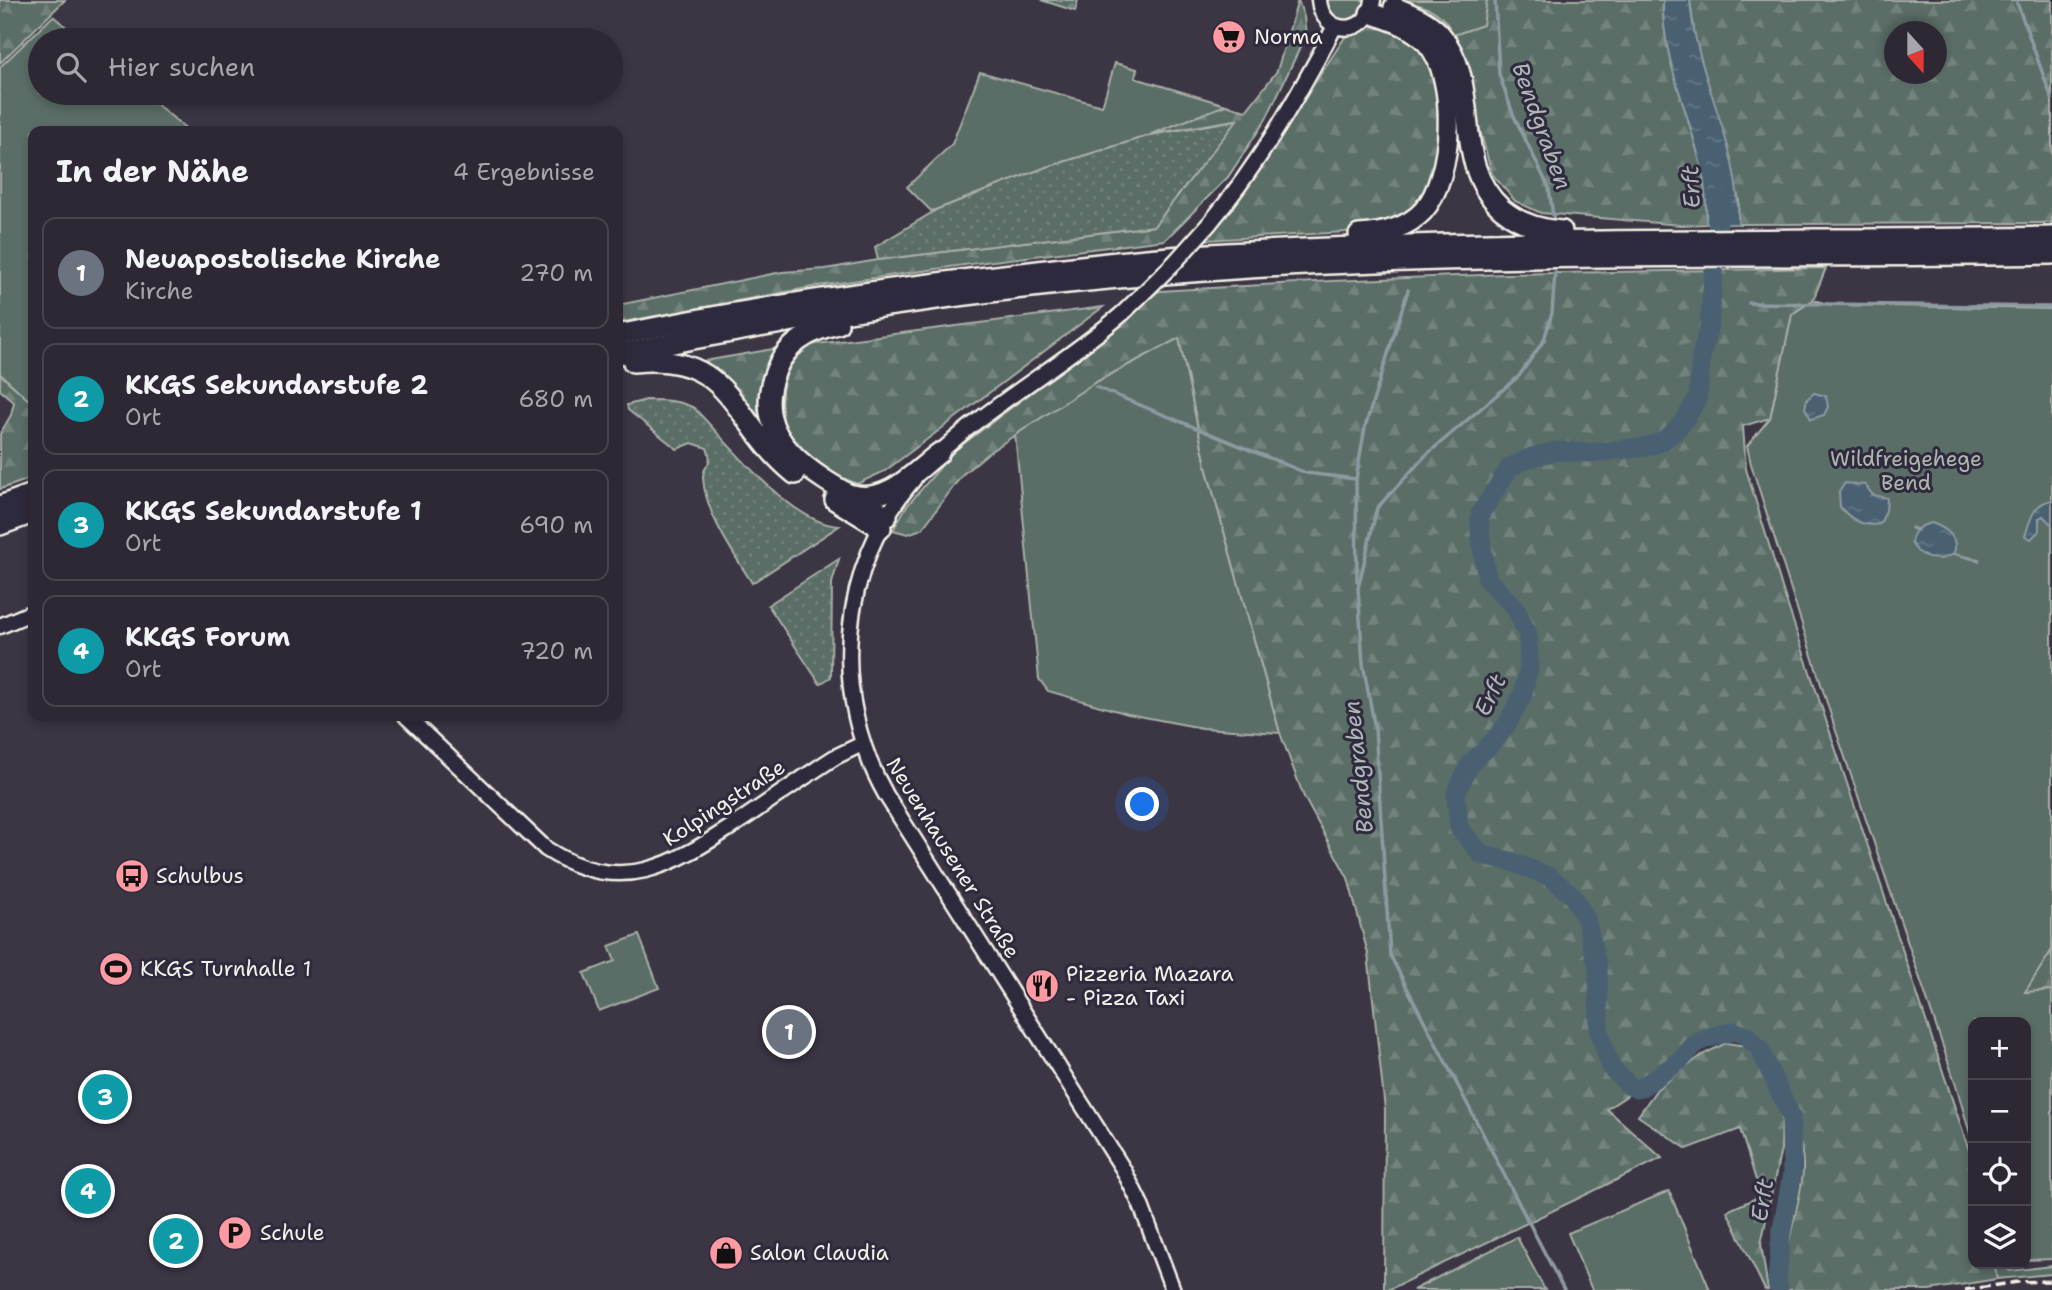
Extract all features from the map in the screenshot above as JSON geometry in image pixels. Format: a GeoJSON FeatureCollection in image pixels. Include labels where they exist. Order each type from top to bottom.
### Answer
{"type":"FeatureCollection","features":[{"type":"Feature","properties":{"kind":"highway"},"geometry":{"type":"LineString","coordinates":[[1372,4],[1427,22],[1449,47],[1462,80],[1474,166],[1482,185],[1497,204],[1513,217],[1543,229],[1609,232],[1698,247]]}},
{"type":"Feature","properties":{"kind":"highway"},"geometry":{"type":"LineString","coordinates":[[1224,253],[1265,240],[1366,235],[1387,231],[1413,219],[1430,202],[1440,180],[1445,158],[1448,98],[1445,77],[1436,55],[1418,34],[1372,4]]}},
{"type":"Feature","properties":{"kind":"highway"},"geometry":{"type":"LineString","coordinates":[[1751,247],[2052,237]]}},
{"type":"Feature","properties":{"kind":"highway"},"geometry":{"type":"LineString","coordinates":[[623,334],[737,312],[913,286],[1116,262],[1224,253],[1447,243],[1639,239]]}},
{"type":"Feature","properties":{"kind":"highway"},"geometry":{"type":"LineString","coordinates":[[623,353],[799,321],[972,295],[1130,278],[1303,265],[1698,247],[2052,254]]}},
{"type":"Feature","properties":{"kind":"highway"},"geometry":{"type":"LineString","coordinates":[[884,522],[849,494],[816,475],[797,460],[778,435],[771,416],[769,398],[774,375],[781,360],[796,343],[823,328],[929,310],[951,305],[972,295]]}},
{"type":"Feature","properties":{"kind":"highway"},"geometry":{"type":"LineString","coordinates":[[623,364],[665,360],[683,363],[699,370],[727,394],[765,445],[788,468],[810,485],[884,522]]}},
{"type":"Feature","properties":{"kind":"highway"},"geometry":{"type":"LineString","coordinates":[[849,494],[867,498],[883,494],[895,488],[939,453]]}},
{"type":"Feature","properties":{"kind":"highway"},"geometry":{"type":"LineString","coordinates":[[0,506],[28,496]]}},
{"type":"Feature","properties":{"kind":"highway"},"geometry":{"type":"LineString","coordinates":[[0,524],[28,515]]}},
{"type":"Feature","properties":{"kind":"main road"},"geometry":{"type":"LineString","coordinates":[[1319,0],[1324,16],[1335,26],[1345,28],[1362,23],[1372,4]]}},
{"type":"Feature","properties":{"kind":"main road","name":"Neuenhausener Straße"},"geometry":{"type":"LineString","coordinates":[[1173,1290],[1140,1203],[1123,1169],[875,775],[862,744],[851,694],[849,644],[858,587],[872,545],[910,484],[939,453],[1086,343],[1123,313],[1161,276],[1209,224],[1272,139],[1335,26]]}},
{"type":"Feature","properties":{"kind":"main road"},"geometry":{"type":"LineString","coordinates":[[0,626],[28,614]]}},
{"type":"Feature","properties":{"kind":"main road","name":"Kolpingstraße"},"geometry":{"type":"LineString","coordinates":[[411,721],[546,849],[572,864],[611,873],[645,870],[677,860],[835,757],[862,744]]}},
{"type":"Feature","properties":{"kind":"green space"},"geometry":{"type":"Polygon","coordinates":[[[0,0],[65,0],[36,28],[28,28],[28,36],[0,63],[0,0]]]}},
{"type":"Feature","properties":{"kind":"green space"},"geometry":{"type":"Polygon","coordinates":[[[1041,0],[1078,0],[1075,11],[1041,0]]]}},
{"type":"Feature","properties":{"kind":"green space"},"geometry":{"type":"Polygon","coordinates":[[[1298,0],[1306,35],[1266,119],[1228,177],[1165,240],[818,286],[623,322],[623,304],[782,272],[825,269],[1154,226],[1235,120],[1151,134],[1226,105],[1246,111],[1277,71],[1298,0]]]}},
{"type":"Feature","properties":{"kind":"green space"},"geometry":{"type":"Polygon","coordinates":[[[1325,0],[1365,0],[1361,11],[1353,19],[1343,22],[1331,14],[1325,0]]]}},
{"type":"Feature","properties":{"kind":"green space"},"geometry":{"type":"Polygon","coordinates":[[[1402,0],[1487,0],[1484,25],[1454,35],[1439,15],[1420,5],[1402,0]]]}},
{"type":"Feature","properties":{"kind":"green space"},"geometry":{"type":"Polygon","coordinates":[[[1487,0],[1663,0],[1664,29],[1670,57],[1701,167],[1706,195],[1706,224],[1681,225],[1541,213],[1515,201],[1492,174],[1454,35],[1483,25],[1487,0]]]}},
{"type":"Feature","properties":{"kind":"green space"},"geometry":{"type":"Polygon","coordinates":[[[1690,0],[2052,0],[2052,223],[1738,224],[1739,200],[1695,38],[1690,0]]]}},
{"type":"Feature","properties":{"kind":"green space"},"geometry":{"type":"Polygon","coordinates":[[[53,16],[68,28],[41,28],[53,16]]]}},
{"type":"Feature","properties":{"kind":"green space"},"geometry":{"type":"Polygon","coordinates":[[[1381,24],[1400,29],[1426,51],[1442,97],[1433,186],[1411,216],[1366,231],[1206,240],[1248,185],[1345,37],[1364,26],[1381,24]]]}},
{"type":"Feature","properties":{"kind":"green space"},"geometry":{"type":"Polygon","coordinates":[[[28,40],[28,105],[158,105],[183,126],[28,126],[28,399],[0,374],[0,67],[28,40]]]}},
{"type":"Feature","properties":{"kind":"green space"},"geometry":{"type":"Polygon","coordinates":[[[1115,63],[1137,69],[1135,78],[1226,105],[1151,135],[1044,168],[931,211],[907,187],[952,144],[980,72],[1102,106],[1115,63]]]}},
{"type":"Feature","properties":{"kind":"green space"},"geometry":{"type":"Polygon","coordinates":[[[1237,120],[1154,226],[878,260],[875,247],[938,209],[1044,168],[1151,135],[1237,120]]]}},
{"type":"Feature","properties":{"kind":"green space"},"geometry":{"type":"Polygon","coordinates":[[[1826,268],[1813,300],[1792,314],[1770,418],[1743,426],[1746,469],[1784,594],[1968,1147],[1968,1269],[1995,1269],[1997,1279],[1929,1290],[1786,1290],[1788,1245],[1803,1169],[1801,1146],[1785,1099],[1760,1049],[1746,1036],[1727,1031],[1694,1043],[1669,1068],[1607,1109],[1662,1158],[1384,1290],[1385,1110],[1368,954],[1348,878],[1304,797],[1280,733],[1207,470],[1179,338],[1094,383],[988,453],[963,474],[922,529],[908,534],[893,530],[906,507],[954,451],[1159,291],[1506,274],[1826,268]]]}},
{"type":"Feature","properties":{"kind":"green space","name":"Wildfreigehege Bend"},"geometry":{"type":"Polygon","coordinates":[[[1813,300],[1832,305],[2052,309],[2052,950],[2029,991],[2052,990],[2052,1259],[2031,1260],[2031,1017],[1968,1017],[1968,1127],[1834,725],[1751,464],[1747,446],[1770,418],[1792,314],[1813,300]]]}},
{"type":"Feature","properties":{"kind":"green space"},"geometry":{"type":"Polygon","coordinates":[[[1103,307],[885,471],[857,484],[802,453],[786,430],[782,410],[785,379],[794,361],[809,345],[1103,307]]]}},
{"type":"Feature","properties":{"kind":"green space"},"geometry":{"type":"Polygon","coordinates":[[[1179,338],[1207,470],[1280,733],[1202,728],[1128,714],[1048,691],[1039,679],[1015,434],[1094,383],[1179,338]]]}},
{"type":"Feature","properties":{"kind":"green space"},"geometry":{"type":"Polygon","coordinates":[[[779,348],[771,358],[763,378],[761,399],[765,433],[699,362],[779,348]]]}},
{"type":"Feature","properties":{"kind":"green space"},"geometry":{"type":"Polygon","coordinates":[[[0,374],[28,399],[28,480],[0,489],[0,434],[11,415],[14,402],[0,390],[0,374]]]}},
{"type":"Feature","properties":{"kind":"green space"},"geometry":{"type":"Polygon","coordinates":[[[646,400],[676,402],[694,408],[760,479],[780,496],[820,522],[839,526],[752,583],[722,533],[709,505],[703,478],[710,458],[707,448],[692,443],[677,449],[628,410],[627,405],[646,400]]]}},
{"type":"Feature","properties":{"kind":"green space"},"geometry":{"type":"Polygon","coordinates":[[[839,559],[832,583],[831,677],[820,684],[768,605],[839,559]]]}},
{"type":"Feature","properties":{"kind":"green space"},"geometry":{"type":"Polygon","coordinates":[[[639,935],[659,988],[599,1011],[584,973],[615,961],[609,946],[639,935]]]}},
{"type":"Feature","properties":{"kind":"green space"},"geometry":{"type":"Polygon","coordinates":[[[2052,950],[2052,990],[2025,992],[2052,950]]]}},
{"type":"Feature","properties":{"kind":"green space"},"geometry":{"type":"Polygon","coordinates":[[[1726,1043],[1746,1046],[1764,1061],[1782,1116],[1781,1149],[1761,1244],[1768,1290],[1765,1290],[1727,1211],[1761,1196],[1740,1129],[1687,1149],[1638,1116],[1657,1089],[1702,1055],[1726,1043]]]}},
{"type":"Feature","properties":{"kind":"green space"},"geometry":{"type":"Polygon","coordinates":[[[1669,1191],[1710,1290],[1592,1290],[1568,1233],[1669,1191]]]}},
{"type":"Feature","properties":{"kind":"green space"},"geometry":{"type":"Polygon","coordinates":[[[1517,1237],[1545,1290],[1413,1290],[1517,1237]]]}},
{"type":"Feature","properties":{"kind":"green space"},"geometry":{"type":"Polygon","coordinates":[[[2052,1266],[2052,1274],[1997,1279],[1995,1269],[2010,1271],[2052,1266]]]}},
{"type":"Feature","properties":{"kind":"water"},"geometry":{"type":"Polygon","coordinates":[[[1663,0],[1690,0],[1700,57],[1733,167],[1738,224],[1706,224],[1706,195],[1701,167],[1670,57],[1664,29],[1663,0]]]}},
{"type":"Feature","properties":{"kind":"water"},"geometry":{"type":"Polygon","coordinates":[[[1814,393],[1826,396],[1828,407],[1824,415],[1811,419],[1805,408],[1807,399],[1814,393]]]}},
{"type":"Feature","properties":{"kind":"water"},"geometry":{"type":"Polygon","coordinates":[[[1845,483],[1865,485],[1873,495],[1887,498],[1886,511],[1880,524],[1858,521],[1840,507],[1839,492],[1845,483]]]}},
{"type":"Feature","properties":{"kind":"water"},"geometry":{"type":"Polygon","coordinates":[[[2052,500],[2052,525],[2043,516],[2039,518],[2039,531],[2031,539],[2025,536],[2036,509],[2052,500]]]}},
{"type":"Feature","properties":{"kind":"water"},"geometry":{"type":"Polygon","coordinates":[[[1932,523],[1951,534],[1955,543],[1954,554],[1941,559],[1928,558],[1911,543],[1918,529],[1932,523]]]}},
{"type":"Feature","properties":{"kind":"waterway","name":"Bendgraben"},"geometry":{"type":"LineString","coordinates":[[1495,0],[1499,74],[1513,114],[1549,188],[1554,222]]}},
{"type":"Feature","properties":{"kind":"waterway"},"geometry":{"type":"LineString","coordinates":[[2016,0],[2052,99]]}},
{"type":"Feature","properties":{"kind":"waterway","name":"Erft"},"geometry":{"type":"LineString","coordinates":[[1720,200],[1709,326],[1701,357],[1698,397],[1686,418],[1661,442],[1646,447],[1590,453],[1558,451],[1532,457],[1510,467],[1480,514],[1487,579],[1516,609],[1528,635],[1529,668],[1522,696],[1506,726],[1470,764],[1456,793],[1459,828],[1482,855],[1510,861],[1550,877],[1573,896],[1586,919],[1598,969],[1599,1031],[1611,1068],[1630,1086],[1637,1089],[1642,1087],[1680,1061],[1694,1045],[1707,1038],[1734,1031],[1747,1036],[1759,1048],[1791,1116],[1792,1174],[1781,1235],[1777,1280],[1779,1290]]}},
{"type":"Feature","properties":{"kind":"waterway","name":"Bendgraben"},"geometry":{"type":"LineString","coordinates":[[1555,272],[1552,313],[1544,340],[1519,376],[1426,455],[1377,508],[1358,588],[1363,664],[1375,729],[1390,955],[1564,1290]]}},
{"type":"Feature","properties":{"kind":"waterway"},"geometry":{"type":"LineString","coordinates":[[1357,581],[1356,479],[1365,427],[1408,290]]}},
{"type":"Feature","properties":{"kind":"waterway"},"geometry":{"type":"LineString","coordinates":[[1749,303],[2052,307]]}},
{"type":"Feature","properties":{"kind":"waterway"},"geometry":{"type":"LineString","coordinates":[[1096,387],[1306,473],[1356,479]]}},
{"type":"Feature","properties":{"kind":"waterway"},"geometry":{"type":"LineString","coordinates":[[1912,528],[1917,530]]}},
{"type":"Feature","properties":{"kind":"railway"},"geometry":{"type":"LineString","coordinates":[[1965,1290],[2018,1282],[2052,1281]]}},
{"type":"Feature","properties":{"kind":"place","name":"Norma"},"geometry":{"type":"Point","coordinates":[1229,37]}},
{"type":"Feature","properties":{"kind":"place","name":"Schulbus"},"geometry":{"type":"Point","coordinates":[132,876]}},
{"type":"Feature","properties":{"kind":"place","name":"KKGS Turnhalle 1"},"geometry":{"type":"Point","coordinates":[116,969]}},
{"type":"Feature","properties":{"kind":"place","name":"Pizzeria Mazara - Pizza Taxi"},"geometry":{"type":"Point","coordinates":[1042,986]}},
{"type":"Feature","properties":{"kind":"place","name":"Neuapostolische Kirche"},"geometry":{"type":"Point","coordinates":[789,1032]}},
{"type":"Feature","properties":{"kind":"place","name":"KKGS Sekundarstufe 1"},"geometry":{"type":"Point","coordinates":[105,1097]}},
{"type":"Feature","properties":{"kind":"place","name":"KKGS Forum"},"geometry":{"type":"Point","coordinates":[88,1191]}},
{"type":"Feature","properties":{"kind":"place","name":"Schule"},"geometry":{"type":"Point","coordinates":[235,1233]}},
{"type":"Feature","properties":{"kind":"place","name":"KKGS Sekundarstufe 2"},"geometry":{"type":"Point","coordinates":[176,1241]}},
{"type":"Feature","properties":{"kind":"place","name":"Salon Claudia"},"geometry":{"type":"Point","coordinates":[726,1253]}}]}
